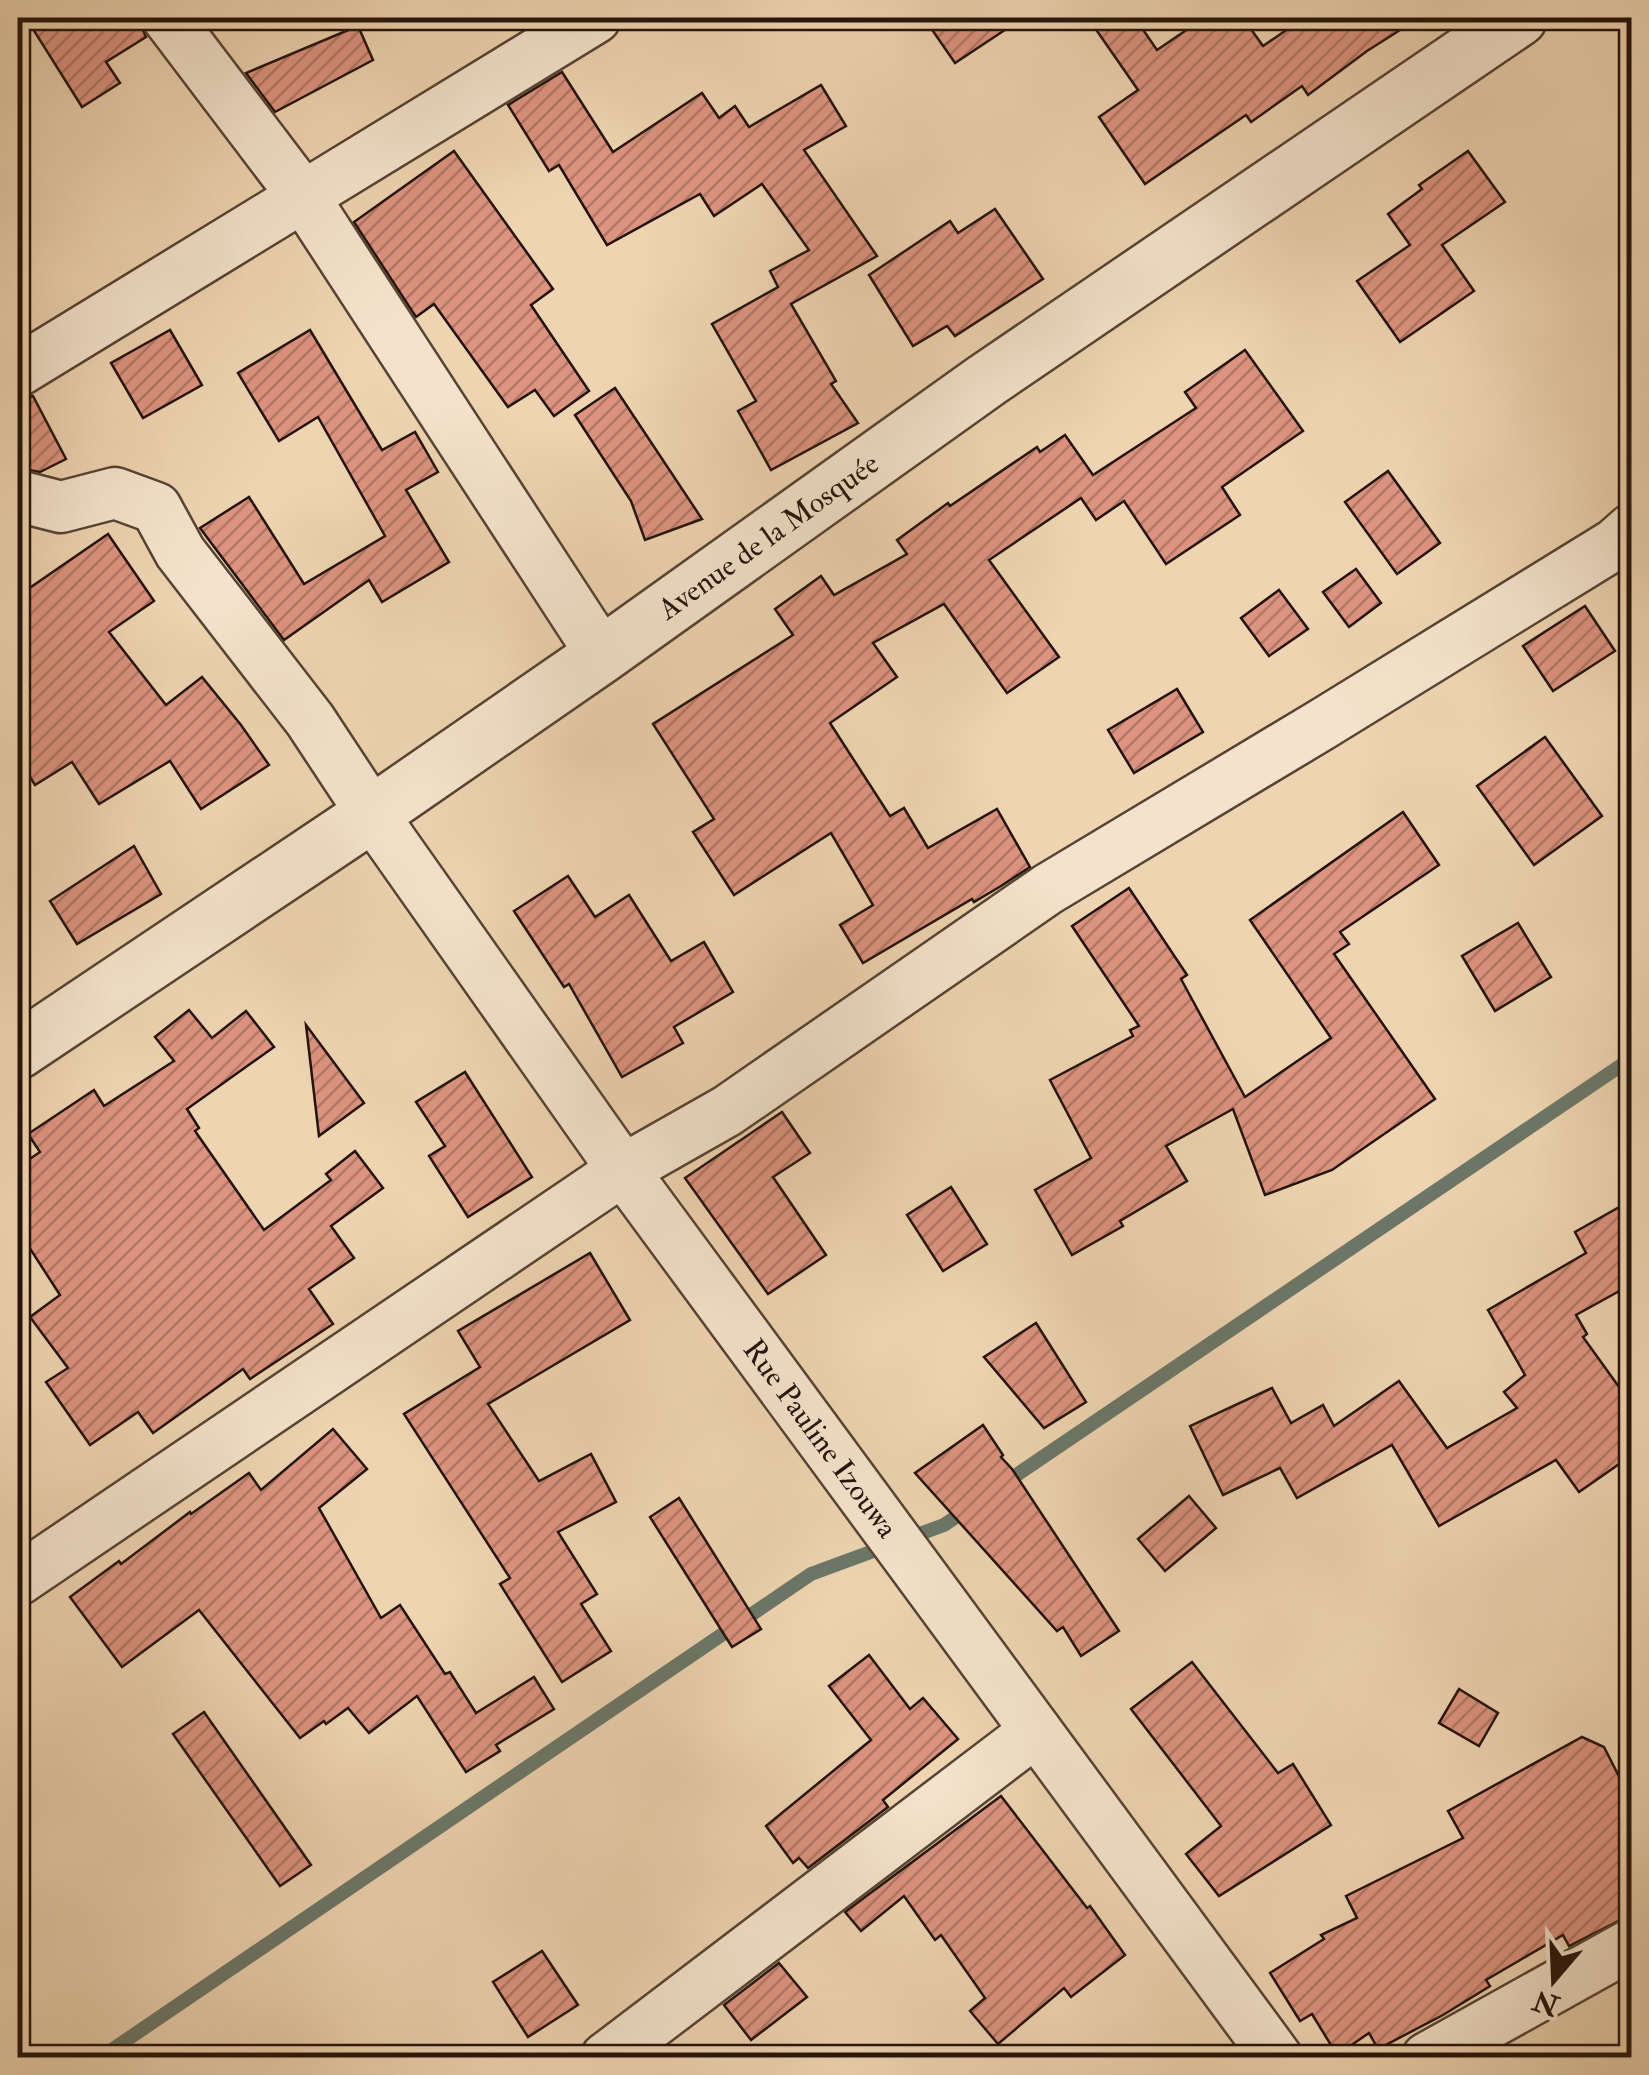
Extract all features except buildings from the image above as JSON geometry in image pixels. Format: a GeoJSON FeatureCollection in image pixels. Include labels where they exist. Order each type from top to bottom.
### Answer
{"type":"FeatureCollection","features":[{"type":"Feature","properties":{"kind":"street"},"geometry":{"type":"LineString","coordinates":[[168,18],[304,196],[602,655]]}},
{"type":"Feature","properties":{"kind":"street"},"geometry":{"type":"LineString","coordinates":[[18,371],[595,18]]}},
{"type":"Feature","properties":{"kind":"street","name":"Avenue de la Mosquée"},"geometry":{"type":"LineString","coordinates":[[18,1051],[372,814],[986,380],[1518,18]]}},
{"type":"Feature","properties":{"kind":"street","name":"Rue Pauline Izouwa"},"geometry":{"type":"LineString","coordinates":[[18,496],[62,507],[115,494],[156,508],[180,552],[310,720],[623,1170],[1277,2058]]}},
{"type":"Feature","properties":{"kind":"street"},"geometry":{"type":"LineString","coordinates":[[18,1580],[623,1170],[727,1111],[1048,889],[1419,665],[1615,544],[1632,529]]}},
{"type":"Feature","properties":{"kind":"street"},"geometry":{"type":"LineString","coordinates":[[606,2058],[1036,1730]]}},
{"type":"Feature","properties":{"kind":"street"},"geometry":{"type":"LineString","coordinates":[[1427,2058],[1631,1945]]}},
{"type":"Feature","properties":{"kind":"waterway"},"geometry":{"type":"LineString","coordinates":[[1003,1484],[1632,1058]]}},
{"type":"Feature","properties":{"kind":"waterway"},"geometry":{"type":"LineString","coordinates":[[100,2058],[811,1574],[944,1525],[969,1508]]}}]}
